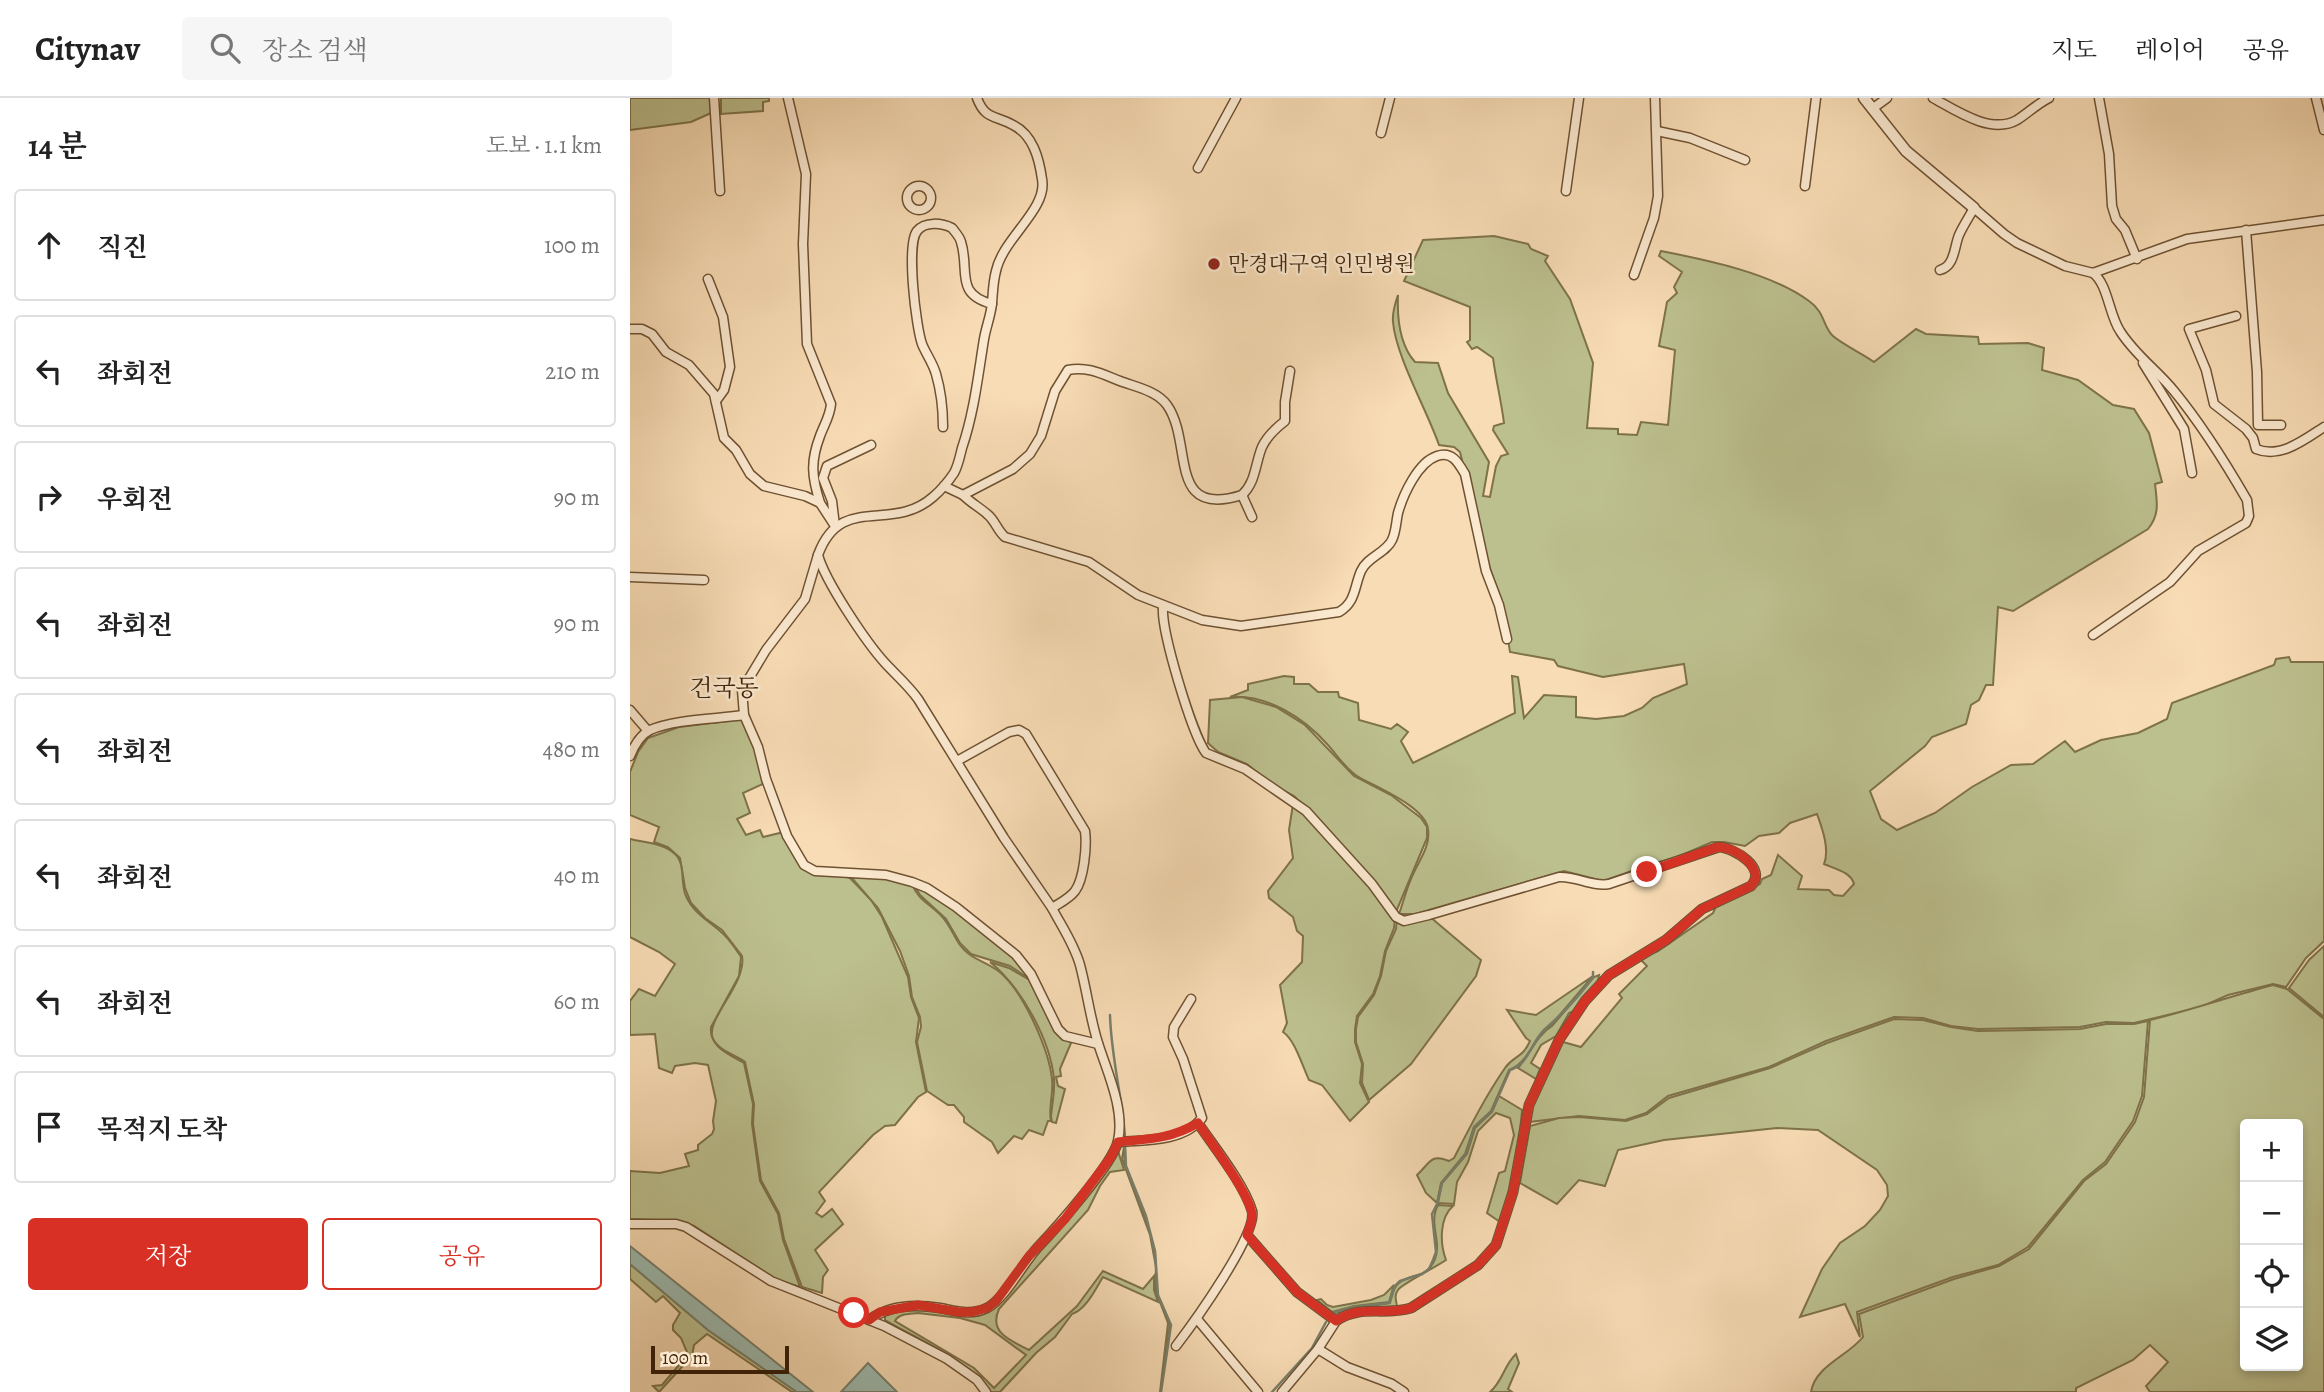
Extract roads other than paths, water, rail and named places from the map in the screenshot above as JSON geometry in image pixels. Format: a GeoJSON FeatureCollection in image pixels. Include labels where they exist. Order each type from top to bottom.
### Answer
{"type":"FeatureCollection","features":[{"type":"Feature","properties":{"kind":"street"},"geometry":{"type":"LineString","coordinates":[[714,98],[720,191]]}},
{"type":"Feature","properties":{"kind":"street"},"geometry":{"type":"LineString","coordinates":[[788,98],[806,174],[803,244],[807,344],[831,404],[812,461],[814,486],[820,503],[835,526]]}},
{"type":"Feature","properties":{"kind":"street"},"geometry":{"type":"LineString","coordinates":[[977,98],[981,109],[1013,124],[1029,139],[1043,180],[1040,202],[1006,246],[996,269],[992,304],[966,436],[955,472],[932,498],[909,510],[890,515],[856,518],[835,526],[824,539],[804,599],[745,683],[742,690],[744,715],[758,747],[766,779],[787,836],[804,865],[815,870],[886,875],[927,888],[956,906],[1016,955],[1031,974],[1058,1029],[1065,1036],[1098,1044]]}},
{"type":"Feature","properties":{"kind":"street"},"geometry":{"type":"LineString","coordinates":[[1198,169],[1236,98]]}},
{"type":"Feature","properties":{"kind":"street"},"geometry":{"type":"LineString","coordinates":[[1381,133],[1390,98]]}},
{"type":"Feature","properties":{"kind":"street"},"geometry":{"type":"LineString","coordinates":[[1566,191],[1579,98]]}},
{"type":"Feature","properties":{"kind":"street"},"geometry":{"type":"LineString","coordinates":[[1634,275],[1654,218],[1658,196],[1655,98]]}},
{"type":"Feature","properties":{"kind":"street"},"geometry":{"type":"LineString","coordinates":[[1805,186],[1816,98]]}},
{"type":"Feature","properties":{"kind":"street"},"geometry":{"type":"LineString","coordinates":[[1864,98],[1906,151],[2004,234],[2065,267],[2093,273],[2188,239],[2324,220]]}},
{"type":"Feature","properties":{"kind":"street"},"geometry":{"type":"LineString","coordinates":[[1872,109],[1887,98]]}},
{"type":"Feature","properties":{"kind":"street"},"geometry":{"type":"LineString","coordinates":[[1933,98],[1970,119],[2001,124],[2017,120],[2049,98]]}},
{"type":"Feature","properties":{"kind":"street"},"geometry":{"type":"LineString","coordinates":[[2099,98],[2109,154],[2112,206],[2137,259]]}},
{"type":"Feature","properties":{"kind":"street"},"geometry":{"type":"LineString","coordinates":[[2316,98],[2324,131]]}},
{"type":"Feature","properties":{"kind":"street"},"geometry":{"type":"LineString","coordinates":[[1657,131],[1690,138],[1745,160]]}},
{"type":"Feature","properties":{"kind":"street"},"geometry":{"type":"LineString","coordinates":[[1940,270],[1946,268],[1950,262],[1959,234],[1974,208]]}},
{"type":"Feature","properties":{"kind":"street"},"geometry":{"type":"LineString","coordinates":[[923,210],[928,225]]}},
{"type":"Feature","properties":{"kind":"street"},"geometry":{"type":"LineString","coordinates":[[943,428],[943,410],[936,374],[921,342],[913,286],[912,243],[916,232],[928,225],[944,224],[952,228],[961,240],[965,278],[971,294],[982,302],[992,304]]}},
{"type":"Feature","properties":{"kind":"street"},"geometry":{"type":"LineString","coordinates":[[2246,230],[2257,372],[2258,425],[2281,425]]}},
{"type":"Feature","properties":{"kind":"street"},"geometry":{"type":"LineString","coordinates":[[2093,273],[2102,285],[2114,321],[2184,429],[2192,473]]}},
{"type":"Feature","properties":{"kind":"street"},"geometry":{"type":"LineString","coordinates":[[709,279],[723,317],[730,367],[724,390],[716,401]]}},
{"type":"Feature","properties":{"kind":"street"},"geometry":{"type":"LineString","coordinates":[[2236,316],[2189,329],[2206,370],[2214,404],[2246,429],[2256,449],[2262,451],[2279,451],[2291,447],[2324,427]]}},
{"type":"Feature","properties":{"kind":"street"},"geometry":{"type":"LineString","coordinates":[[630,329],[642,329],[652,334],[666,352],[689,365],[714,394],[723,438],[736,450],[750,474],[764,486],[820,503]]}},
{"type":"Feature","properties":{"kind":"street"},"geometry":{"type":"LineString","coordinates":[[2093,635],[2170,582],[2198,551],[2246,523],[2249,516],[2247,500],[2189,410],[2157,372],[2137,355]]}},
{"type":"Feature","properties":{"kind":"street"},"geometry":{"type":"LineString","coordinates":[[963,495],[1013,469],[1030,454],[1041,436],[1055,391],[1068,370],[1082,367],[1155,394],[1166,403],[1175,424],[1188,478],[1193,490],[1200,496],[1214,499],[1242,495],[1252,483],[1262,446],[1274,429],[1285,421],[1290,371]]}},
{"type":"Feature","properties":{"kind":"street"},"geometry":{"type":"LineString","coordinates":[[835,526],[832,502],[823,478],[827,466],[871,445]]}},
{"type":"Feature","properties":{"kind":"street"},"geometry":{"type":"LineString","coordinates":[[944,486],[963,495],[986,513],[1005,537],[1089,562],[1138,595],[1163,607],[1202,620],[1241,626],[1339,612],[1352,601],[1365,565],[1392,541],[1399,510],[1419,467],[1428,459],[1441,455],[1452,456],[1465,474],[1486,571],[1499,605],[1507,639]]}},
{"type":"Feature","properties":{"kind":"street"},"geometry":{"type":"LineString","coordinates":[[1242,495],[1252,517]]}},
{"type":"Feature","properties":{"kind":"street"},"geometry":{"type":"LineString","coordinates":[[818,555],[831,584],[886,665],[907,684],[1004,838],[1052,908],[1073,945],[1098,1044],[1112,1080],[1116,1103],[1118,1142],[1111,1157],[1065,1219],[1029,1256],[996,1301],[987,1308],[972,1312],[918,1305],[880,1312],[869,1320]]}},
{"type":"Feature","properties":{"kind":"street"},"geometry":{"type":"LineString","coordinates":[[630,577],[704,580]]}},
{"type":"Feature","properties":{"kind":"street"},"geometry":{"type":"LineString","coordinates":[[1163,607],[1167,636],[1181,688],[1206,753],[1245,769],[1306,811],[1372,884],[1391,913],[1400,920],[1429,915],[1559,877],[1573,878],[1597,886],[1608,884],[1718,847],[1730,849],[1741,856],[1756,874],[1756,881],[1751,886],[1702,909],[1666,940],[1609,975],[1573,1017],[1559,1040],[1529,1105],[1513,1192],[1499,1240],[1488,1256],[1411,1308],[1346,1314],[1336,1321],[1318,1349],[1282,1392]]}},
{"type":"Feature","properties":{"kind":"street"},"geometry":{"type":"LineString","coordinates":[[630,710],[648,731]]}},
{"type":"Feature","properties":{"kind":"street"},"geometry":{"type":"LineString","coordinates":[[630,756],[635,744],[648,731],[676,724],[744,715]]}},
{"type":"Feature","properties":{"kind":"street"},"geometry":{"type":"LineString","coordinates":[[957,761],[1009,732],[1019,730],[1026,734],[1085,831],[1087,843],[1076,891],[1052,908]]}},
{"type":"Feature","properties":{"kind":"street"},"geometry":{"type":"LineString","coordinates":[[1118,1142],[1158,1139],[1183,1132],[1202,1118],[1173,1037],[1174,1027],[1191,999]]}},
{"type":"Feature","properties":{"kind":"street"},"geometry":{"type":"LineString","coordinates":[[1176,1346],[1197,1319],[1247,1235],[1253,1218],[1252,1210],[1232,1174],[1198,1123]]}},
{"type":"Feature","properties":{"kind":"street"},"geometry":{"type":"LineString","coordinates":[[630,1224],[676,1224],[685,1227],[771,1282],[869,1320],[947,1359],[978,1380],[986,1392]]}},
{"type":"Feature","properties":{"kind":"street"},"geometry":{"type":"LineString","coordinates":[[1247,1235],[1297,1292],[1336,1321]]}},
{"type":"Feature","properties":{"kind":"street"},"geometry":{"type":"LineString","coordinates":[[1197,1319],[1258,1392]]}},
{"type":"Feature","properties":{"kind":"street"},"geometry":{"type":"LineString","coordinates":[[1318,1349],[1347,1367],[1392,1384],[1404,1392]]}},
{"type":"Feature","properties":{"kind":"water"},"geometry":{"type":"Polygon","coordinates":[[[630,1246],[813,1392],[797,1392],[708,1330],[630,1264],[630,1246]]]}},
{"type":"Feature","properties":{"kind":"water"},"geometry":{"type":"Polygon","coordinates":[[[868,1363],[897,1392],[841,1392],[868,1363]]]}},
{"type":"Feature","properties":{"kind":"waterway"},"geometry":{"type":"LineString","coordinates":[[1333,1313],[1354,1307],[1389,1303],[1395,1286],[1400,1281],[1429,1269],[1436,1252],[1432,1214],[1442,1183],[1466,1154],[1474,1127],[1492,1111],[1510,1070],[1522,1063],[1540,1034],[1582,991],[1593,977],[1593,972]]}},
{"type":"Feature","properties":{"kind":"waterway"},"geometry":{"type":"LineString","coordinates":[[1110,1015],[1125,1137]]}},
{"type":"Feature","properties":{"kind":"waterway"},"geometry":{"type":"LineString","coordinates":[[1125,1145],[1126,1166],[1146,1216],[1155,1251],[1158,1295],[1171,1325],[1161,1392]]}},
{"type":"Feature","properties":{"kind":"waterway"},"geometry":{"type":"LineString","coordinates":[[1272,1392],[1312,1348],[1326,1322]]}},
{"type":"Feature","properties":{"kind":"place","name":"만경대구역 인민병원"},"geometry":{"type":"Point","coordinates":[1214,264]}},
{"type":"Feature","properties":{"kind":"district","name":"건국동"},"geometry":{"type":"Point","coordinates":[724,688]}}]}
